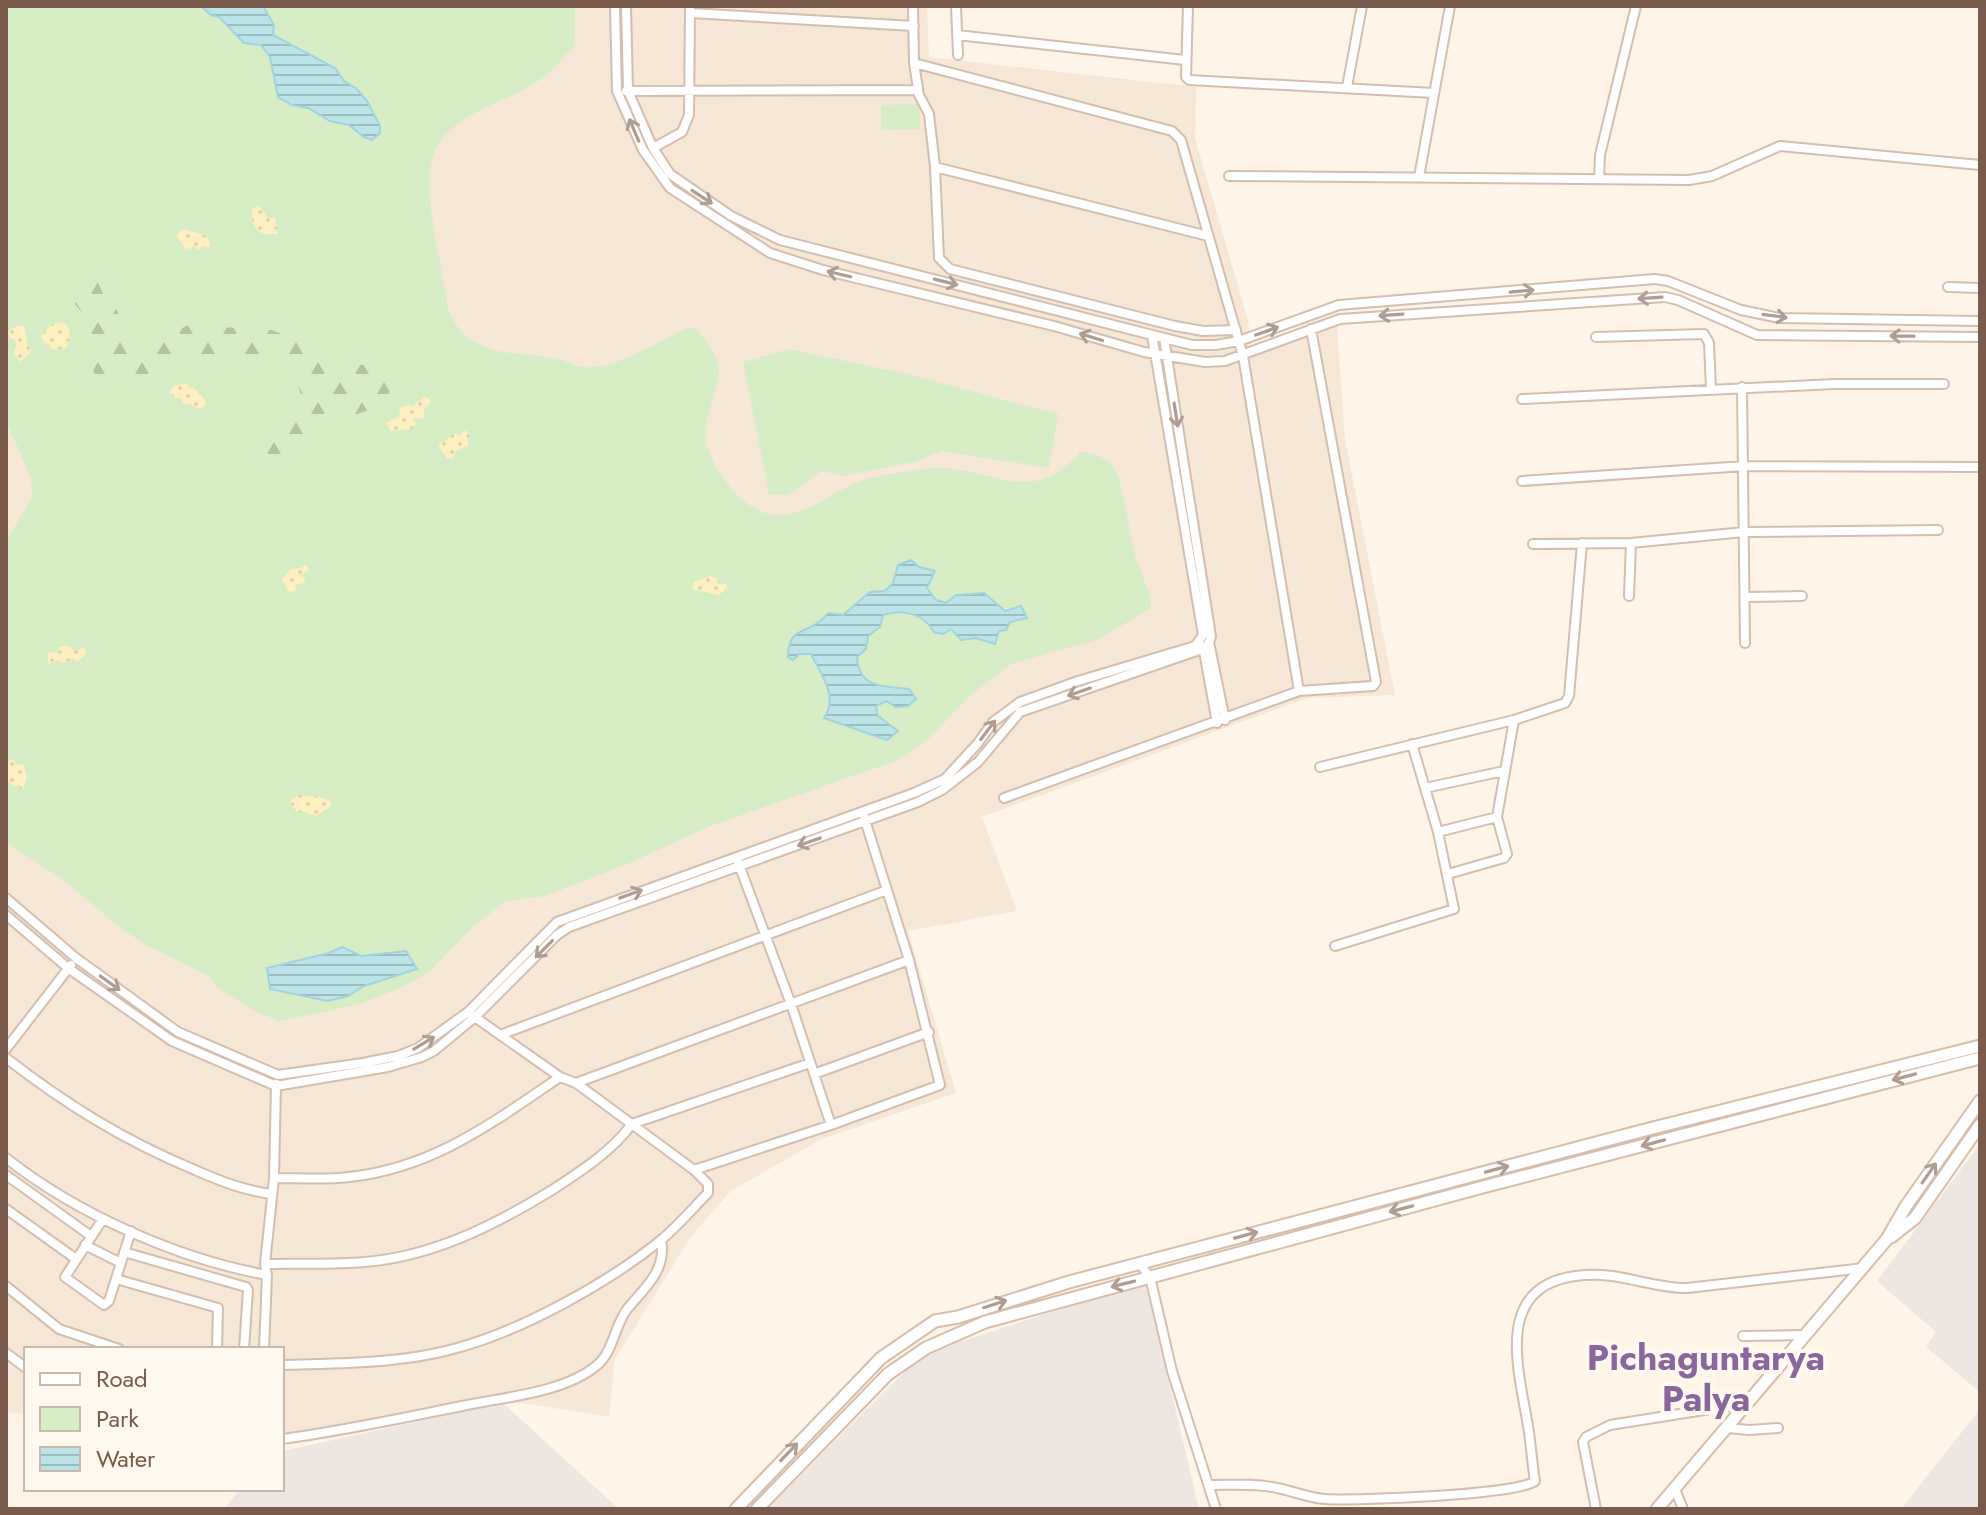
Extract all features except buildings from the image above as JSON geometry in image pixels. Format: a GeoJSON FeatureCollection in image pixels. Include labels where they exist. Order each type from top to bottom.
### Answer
{"type":"FeatureCollection","features":[{"type":"Feature","properties":{"kind":"street"},"geometry":{"type":"LineString","coordinates":[[615,6],[617,91],[643,150],[670,188],[770,253],[823,270],[1054,326],[1167,358],[1205,362],[1243,356],[1340,319],[1665,297],[1757,335],[1980,337]]}},
{"type":"Feature","properties":{"kind":"street"},"geometry":{"type":"LineString","coordinates":[[626,6],[628,91],[653,148],[677,180],[743,222],[780,240],[1192,345],[1239,341],[1339,305],[1655,279],[1668,281],[1741,310],[1780,318],[1980,321]]}},
{"type":"Feature","properties":{"kind":"street"},"geometry":{"type":"LineString","coordinates":[[913,6],[917,90],[929,114],[939,258],[942,264],[950,269],[1175,326],[1203,331],[1236,330]]}},
{"type":"Feature","properties":{"kind":"street"},"geometry":{"type":"LineString","coordinates":[[956,6],[958,55]]}},
{"type":"Feature","properties":{"kind":"street"},"geometry":{"type":"LineString","coordinates":[[1188,6],[1185,60],[1189,80],[1434,93]]}},
{"type":"Feature","properties":{"kind":"street"},"geometry":{"type":"LineString","coordinates":[[1347,87],[1362,6]]}},
{"type":"Feature","properties":{"kind":"street"},"geometry":{"type":"LineString","coordinates":[[1419,177],[1450,6]]}},
{"type":"Feature","properties":{"kind":"street"},"geometry":{"type":"LineString","coordinates":[[1599,179],[1600,155],[1636,6]]}},
{"type":"Feature","properties":{"kind":"street"},"geometry":{"type":"LineString","coordinates":[[653,148],[682,132],[689,115],[690,9],[914,26]]}},
{"type":"Feature","properties":{"kind":"street"},"geometry":{"type":"LineString","coordinates":[[957,35],[1185,60]]}},
{"type":"Feature","properties":{"kind":"street"},"geometry":{"type":"LineString","coordinates":[[914,63],[1177,134],[1181,140],[1243,356],[1299,691]]}},
{"type":"Feature","properties":{"kind":"street"},"geometry":{"type":"LineString","coordinates":[[617,91],[917,90]]}},
{"type":"Feature","properties":{"kind":"street"},"geometry":{"type":"LineString","coordinates":[[1229,176],[1705,178],[1780,146],[1980,165]]}},
{"type":"Feature","properties":{"kind":"street"},"geometry":{"type":"LineString","coordinates":[[935,167],[1208,236]]}},
{"type":"Feature","properties":{"kind":"street"},"geometry":{"type":"LineString","coordinates":[[900,289],[903,271]]}},
{"type":"Feature","properties":{"kind":"street"},"geometry":{"type":"LineString","coordinates":[[1948,287],[1980,288]]}},
{"type":"Feature","properties":{"kind":"street"},"geometry":{"type":"LineString","coordinates":[[1004,798],[1221,722],[1299,691],[1373,686],[1376,678],[1311,329]]}},
{"type":"Feature","properties":{"kind":"street"},"geometry":{"type":"LineString","coordinates":[[1596,337],[1704,334],[1709,343],[1711,389]]}},
{"type":"Feature","properties":{"kind":"street"},"geometry":{"type":"LineString","coordinates":[[1152,335],[1221,722]]}},
{"type":"Feature","properties":{"kind":"street"},"geometry":{"type":"LineString","coordinates":[[1164,338],[1205,642]]}},
{"type":"Feature","properties":{"kind":"street"},"geometry":{"type":"LineString","coordinates":[[1522,399],[1742,387],[1944,384]]}},
{"type":"Feature","properties":{"kind":"street"},"geometry":{"type":"LineString","coordinates":[[1742,387],[1747,597],[1745,643]]}},
{"type":"Feature","properties":{"kind":"street"},"geometry":{"type":"LineString","coordinates":[[1522,481],[1745,466],[1980,467]]}},
{"type":"Feature","properties":{"kind":"street"},"geometry":{"type":"LineString","coordinates":[[1533,544],[1631,543],[1744,532],[1938,530]]}},
{"type":"Feature","properties":{"kind":"street"},"geometry":{"type":"LineString","coordinates":[[1320,767],[1514,720],[1565,703],[1569,696],[1582,543]]}},
{"type":"Feature","properties":{"kind":"street"},"geometry":{"type":"LineString","coordinates":[[1629,596],[1631,543]]}},
{"type":"Feature","properties":{"kind":"street"},"geometry":{"type":"LineString","coordinates":[[1747,597],[1802,596]]}},
{"type":"Feature","properties":{"kind":"street"},"geometry":{"type":"LineString","coordinates":[[6,898],[76,958],[178,1032],[278,1075],[398,1056],[425,1044],[471,1014],[563,930],[864,817],[945,779],[993,722],[1020,702],[1205,642]]}},
{"type":"Feature","properties":{"kind":"street"},"geometry":{"type":"LineString","coordinates":[[6,915],[68,968],[172,1041],[276,1086],[408,1063],[434,1051],[557,922],[736,856],[942,790],[978,762],[1020,712],[1205,642]]}},
{"type":"Feature","properties":{"kind":"street"},"geometry":{"type":"LineString","coordinates":[[1448,874],[1506,857],[1497,817],[1514,720]]}},
{"type":"Feature","properties":{"kind":"street"},"geometry":{"type":"LineString","coordinates":[[1335,946],[1452,911],[1454,903],[1438,832],[1412,744]]}},
{"type":"Feature","properties":{"kind":"street"},"geometry":{"type":"LineString","coordinates":[[1425,788],[1504,771]]}},
{"type":"Feature","properties":{"kind":"street"},"geometry":{"type":"LineString","coordinates":[[694,1170],[936,1089],[940,1085],[909,960],[864,817]]}},
{"type":"Feature","properties":{"kind":"street"},"geometry":{"type":"LineString","coordinates":[[1438,832],[1497,817]]}},
{"type":"Feature","properties":{"kind":"street"},"geometry":{"type":"LineString","coordinates":[[736,856],[791,1004],[831,1125]]}},
{"type":"Feature","properties":{"kind":"street"},"geometry":{"type":"LineString","coordinates":[[500,1035],[887,890]]}},
{"type":"Feature","properties":{"kind":"street"},"geometry":{"type":"LineString","coordinates":[[6,1049],[76,958]]}},
{"type":"Feature","properties":{"kind":"street"},"geometry":{"type":"LineString","coordinates":[[576,1083],[909,960]]}},
{"type":"Feature","properties":{"kind":"street"},"geometry":{"type":"LineString","coordinates":[[284,1365],[380,1361],[457,1348],[572,1300],[661,1240],[708,1193],[708,1184],[694,1170],[576,1083],[560,1077],[471,1014]]}},
{"type":"Feature","properties":{"kind":"street"},"geometry":{"type":"LineString","coordinates":[[814,1074],[929,1032]]}},
{"type":"Feature","properties":{"kind":"street"},"geometry":{"type":"LineString","coordinates":[[736,1509],[881,1358],[935,1321],[958,1317],[1039,1290],[1139,1263],[1980,1046]]}},
{"type":"Feature","properties":{"kind":"street"},"geometry":{"type":"LineString","coordinates":[[6,1058],[60,1099],[142,1148],[244,1191],[270,1194]]}},
{"type":"Feature","properties":{"kind":"street"},"geometry":{"type":"LineString","coordinates":[[757,1509],[888,1374],[926,1348],[985,1322],[1479,1188],[1980,1058]]}},
{"type":"Feature","properties":{"kind":"street"},"geometry":{"type":"LineString","coordinates":[[265,1264],[365,1262],[428,1251],[509,1216],[579,1173],[620,1140],[632,1124],[810,1063]]}},
{"type":"Feature","properties":{"kind":"street"},"geometry":{"type":"LineString","coordinates":[[264,1347],[265,1264],[274,1178],[278,1075]]}},
{"type":"Feature","properties":{"kind":"street"},"geometry":{"type":"LineString","coordinates":[[274,1178],[349,1177],[408,1165],[469,1138],[560,1077]]}},
{"type":"Feature","properties":{"kind":"street"},"geometry":{"type":"LineString","coordinates":[[1657,1509],[1887,1239],[1906,1206],[1980,1101]]}},
{"type":"Feature","properties":{"kind":"street"},"geometry":{"type":"LineString","coordinates":[[1887,1239],[1915,1218],[1980,1125]]}},
{"type":"Feature","properties":{"kind":"street"},"geometry":{"type":"LineString","coordinates":[[6,1158],[103,1219],[186,1253],[267,1275]]}},
{"type":"Feature","properties":{"kind":"street"},"geometry":{"type":"LineString","coordinates":[[6,1175],[91,1236]]}},
{"type":"Feature","properties":{"kind":"street"},"geometry":{"type":"LineString","coordinates":[[6,1209],[76,1259]]}},
{"type":"Feature","properties":{"kind":"street"},"geometry":{"type":"LineString","coordinates":[[103,1219],[65,1277],[104,1305],[109,1301],[131,1231]]}},
{"type":"Feature","properties":{"kind":"street"},"geometry":{"type":"LineString","coordinates":[[284,1439],[329,1433],[533,1392],[578,1377],[605,1357],[626,1311],[652,1281],[663,1258],[661,1240]]}},
{"type":"Feature","properties":{"kind":"street"},"geometry":{"type":"LineString","coordinates":[[85,1245],[121,1263]]}},
{"type":"Feature","properties":{"kind":"street"},"geometry":{"type":"LineString","coordinates":[[124,1252],[246,1287],[244,1347]]}},
{"type":"Feature","properties":{"kind":"street"},"geometry":{"type":"LineString","coordinates":[[1139,1263],[1150,1277],[1172,1371],[1216,1509]]}},
{"type":"Feature","properties":{"kind":"street"},"geometry":{"type":"LineString","coordinates":[[1209,1485],[1256,1485],[1315,1498],[1342,1500],[1489,1491],[1529,1485],[1535,1481],[1516,1368],[1515,1342],[1525,1308],[1534,1294],[1544,1287],[1581,1275],[1601,1275],[1665,1288],[1687,1288],[1864,1268]]}},
{"type":"Feature","properties":{"kind":"street"},"geometry":{"type":"LineString","coordinates":[[116,1279],[218,1308],[217,1347]]}},
{"type":"Feature","properties":{"kind":"street"},"geometry":{"type":"LineString","coordinates":[[6,1286],[59,1329],[113,1347]]}},
{"type":"Feature","properties":{"kind":"street"},"geometry":{"type":"LineString","coordinates":[[1743,1336],[1805,1335]]}},
{"type":"Feature","properties":{"kind":"street"},"geometry":{"type":"LineString","coordinates":[[6,1353],[24,1366]]}},
{"type":"Feature","properties":{"kind":"street"},"geometry":{"type":"LineString","coordinates":[[1596,1509],[1583,1442],[1586,1437],[1610,1425],[1749,1403]]}},
{"type":"Feature","properties":{"kind":"street"},"geometry":{"type":"LineString","coordinates":[[1728,1428],[1778,1428]]}},
{"type":"Feature","properties":{"kind":"street"},"geometry":{"type":"LineString","coordinates":[[1675,1489],[1683,1509]]}},
{"type":"Feature","properties":{"kind":"shaded area"},"geometry":{"type":"Polygon","coordinates":[[[6,6],[927,6],[929,57],[1196,87],[1195,138],[1248,320],[1252,357],[1337,327],[1345,439],[1395,695],[1307,698],[982,817],[1017,911],[908,931],[956,1093],[822,1139],[731,1191],[692,1235],[615,1359],[609,1417],[510,1401],[284,1444],[284,1347],[24,1347],[24,1414],[6,1413],[6,6]]]}},
{"type":"Feature","properties":{"kind":"shaded area"},"geometry":{"type":"Polygon","coordinates":[[[1980,1144],[1980,1392],[1926,1347],[1936,1332],[1877,1281],[1980,1144]]]}},
{"type":"Feature","properties":{"kind":"shaded area"},"geometry":{"type":"Polygon","coordinates":[[[1145,1282],[1199,1509],[768,1509],[917,1360],[959,1342],[1145,1282]]]}},
{"type":"Feature","properties":{"kind":"shaded area"},"geometry":{"type":"Polygon","coordinates":[[[503,1403],[619,1509],[224,1509],[238,1491],[284,1491],[284,1451],[503,1403]]]}},
{"type":"Feature","properties":{"kind":"shaded area"},"geometry":{"type":"Polygon","coordinates":[[[1980,1409],[1980,1509],[1901,1509],[1980,1409]]]}},
{"type":"Feature","properties":{"kind":"green space"},"geometry":{"type":"Polygon","coordinates":[[[6,6],[575,6],[575,45],[555,67],[528,87],[462,121],[440,142],[434,155],[430,189],[434,228],[449,310],[463,333],[478,344],[499,351],[555,358],[593,367],[627,358],[684,329],[696,330],[718,364],[716,388],[706,426],[709,451],[720,474],[737,494],[748,504],[769,514],[797,512],[853,484],[887,475],[945,468],[1024,482],[1043,479],[1061,470],[1080,452],[1099,456],[1113,466],[1119,478],[1136,559],[1151,598],[1151,608],[1099,639],[1011,664],[967,698],[929,739],[898,760],[710,826],[632,862],[545,896],[505,901],[473,927],[428,973],[398,989],[359,1004],[281,1021],[260,1014],[219,989],[207,975],[146,945],[119,927],[65,881],[6,842],[6,541],[32,498],[31,477],[6,421],[6,6]]]}},
{"type":"Feature","properties":{"kind":"green space"},"geometry":{"type":"Polygon","coordinates":[[[919,104],[920,129],[881,130],[881,105],[919,104]]]}},
{"type":"Feature","properties":{"kind":"green space"},"geometry":{"type":"Polygon","coordinates":[[[93,272],[106,300],[117,310],[126,339],[140,348],[199,320],[223,327],[267,329],[334,363],[384,364],[391,375],[390,390],[382,406],[328,423],[280,461],[256,460],[245,440],[265,436],[278,429],[302,402],[296,373],[286,360],[195,357],[149,377],[97,382],[92,366],[96,347],[84,315],[66,293],[79,288],[93,272]]]}},
{"type":"Feature","properties":{"kind":"green space"},"geometry":{"type":"Polygon","coordinates":[[[789,349],[907,374],[1058,414],[1049,468],[942,451],[914,462],[843,476],[822,471],[788,495],[769,495],[743,362],[789,349]]]}},
{"type":"Feature","properties":{"kind":"sand"},"geometry":{"type":"Polygon","coordinates":[[[259,206],[268,218],[275,218],[278,234],[263,234],[255,226],[252,209],[259,206]]]}},
{"type":"Feature","properties":{"kind":"sand"},"geometry":{"type":"Polygon","coordinates":[[[183,229],[206,236],[211,244],[208,248],[202,246],[198,250],[194,246],[186,250],[176,235],[183,229]]]}},
{"type":"Feature","properties":{"kind":"sand"},"geometry":{"type":"Polygon","coordinates":[[[62,322],[68,326],[70,337],[67,348],[52,350],[41,336],[51,325],[62,322]]]}},
{"type":"Feature","properties":{"kind":"sand"},"geometry":{"type":"Polygon","coordinates":[[[18,325],[24,326],[28,347],[32,351],[20,362],[14,354],[17,341],[10,338],[8,332],[18,325]]]}},
{"type":"Feature","properties":{"kind":"sand"},"geometry":{"type":"Polygon","coordinates":[[[187,383],[203,396],[206,403],[202,408],[184,404],[181,398],[175,398],[170,393],[173,386],[187,383]]]}},
{"type":"Feature","properties":{"kind":"sand"},"geometry":{"type":"Polygon","coordinates":[[[427,395],[431,402],[424,410],[424,419],[412,418],[416,424],[412,429],[390,431],[386,422],[399,417],[400,408],[413,406],[427,395]]]}},
{"type":"Feature","properties":{"kind":"sand"},"geometry":{"type":"Polygon","coordinates":[[[465,430],[469,435],[468,445],[456,451],[452,459],[447,458],[438,445],[465,430]]]}},
{"type":"Feature","properties":{"kind":"sand"},"geometry":{"type":"Polygon","coordinates":[[[306,564],[309,570],[300,576],[304,577],[305,583],[295,585],[296,591],[288,592],[282,579],[291,569],[306,564]]]}},
{"type":"Feature","properties":{"kind":"sand"},"geometry":{"type":"Polygon","coordinates":[[[710,576],[717,578],[717,584],[727,584],[727,588],[719,595],[693,589],[693,582],[710,576]]]}},
{"type":"Feature","properties":{"kind":"sand"},"geometry":{"type":"Polygon","coordinates":[[[69,645],[73,651],[84,648],[83,658],[77,661],[73,658],[63,663],[57,660],[48,665],[48,652],[57,653],[60,647],[69,645]]]}},
{"type":"Feature","properties":{"kind":"sand"},"geometry":{"type":"Polygon","coordinates":[[[14,760],[16,765],[23,764],[27,776],[21,790],[19,785],[14,786],[6,779],[6,765],[14,760]]]}},
{"type":"Feature","properties":{"kind":"sand"},"geometry":{"type":"Polygon","coordinates":[[[299,795],[331,801],[331,806],[316,816],[298,812],[291,800],[299,795]]]}},
{"type":"Feature","properties":{"kind":"water"},"geometry":{"type":"Polygon","coordinates":[[[201,6],[263,6],[274,25],[273,35],[335,68],[344,81],[357,89],[367,101],[380,126],[380,133],[372,140],[349,125],[330,121],[308,108],[292,105],[278,97],[270,57],[261,45],[244,43],[219,17],[211,15],[201,6]]]}},
{"type":"Feature","properties":{"kind":"water"},"geometry":{"type":"Polygon","coordinates":[[[911,560],[919,567],[935,571],[927,588],[936,600],[946,603],[956,595],[984,593],[1005,611],[1021,606],[1027,618],[1010,622],[1006,630],[999,631],[995,644],[976,638],[961,640],[951,629],[943,634],[934,632],[924,620],[912,614],[898,612],[883,615],[880,627],[868,636],[866,649],[857,657],[862,675],[874,684],[909,689],[916,699],[908,706],[896,707],[886,701],[876,706],[878,716],[898,731],[887,740],[824,718],[830,702],[823,678],[811,654],[799,654],[793,660],[788,657],[789,646],[796,634],[828,613],[843,615],[870,592],[885,591],[893,583],[898,565],[911,560]]]}},
{"type":"Feature","properties":{"kind":"water"},"geometry":{"type":"Polygon","coordinates":[[[342,947],[361,956],[406,951],[417,969],[327,1001],[270,989],[267,968],[342,947]]]}},
{"type":"Feature","properties":{"kind":"district","name":"Pichaguntarya Palya"},"geometry":{"type":"Point","coordinates":[1706,1378]}}]}
